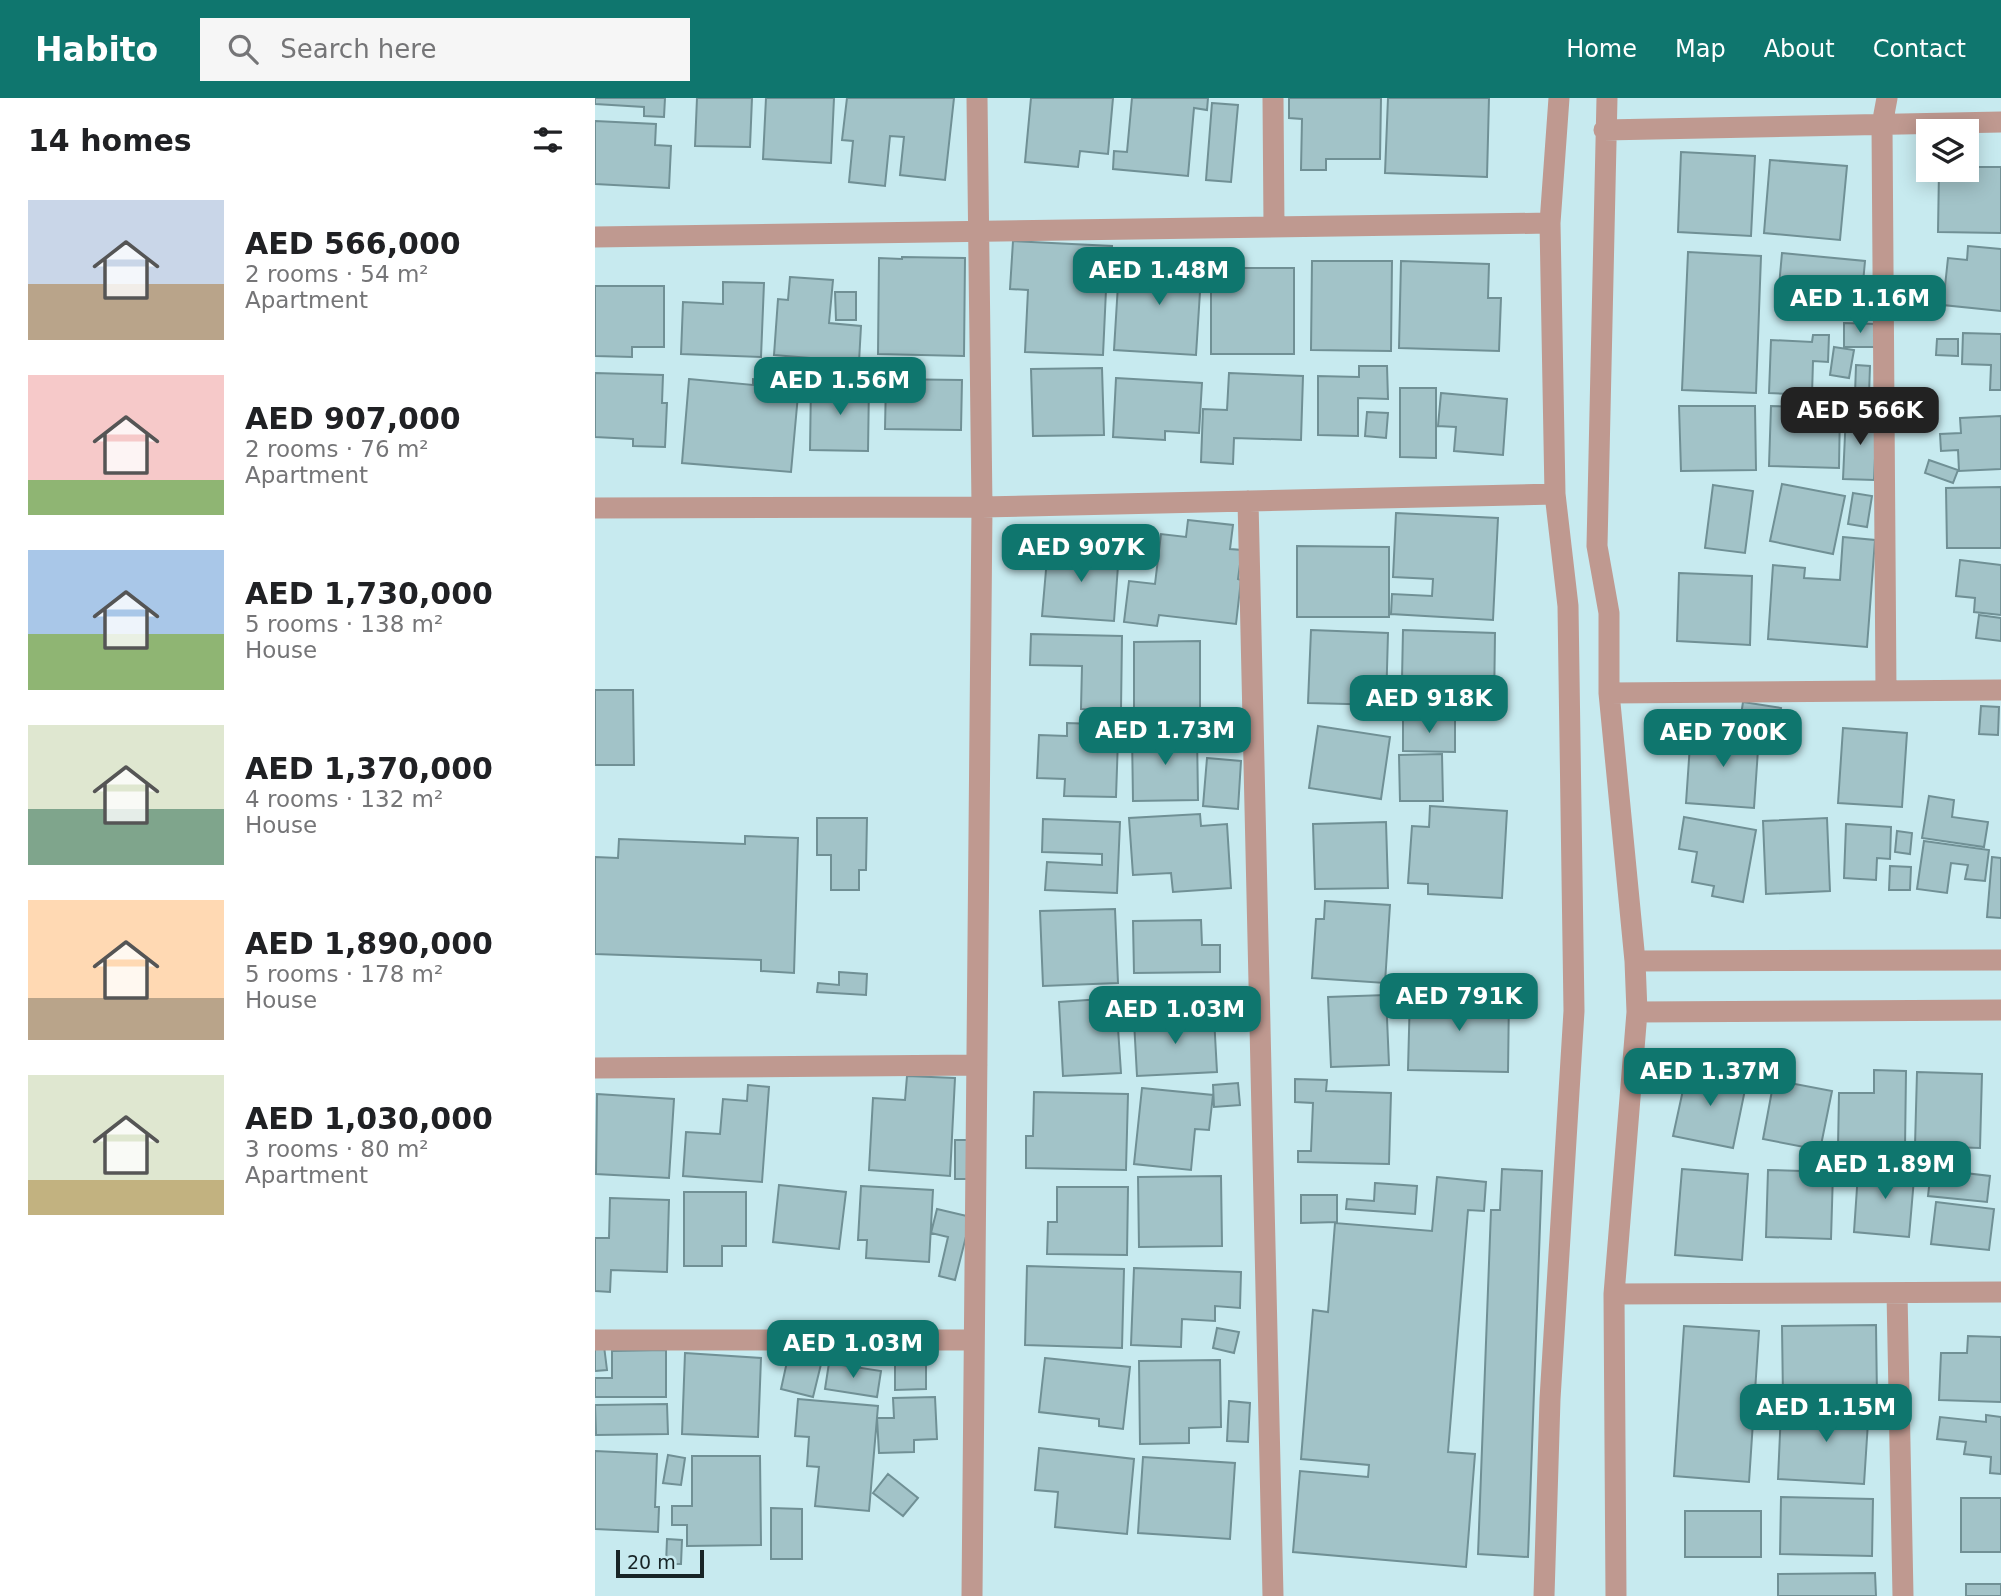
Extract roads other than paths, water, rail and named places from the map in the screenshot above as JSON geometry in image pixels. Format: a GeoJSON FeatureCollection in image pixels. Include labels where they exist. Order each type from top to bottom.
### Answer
{"type":"FeatureCollection","features":[{"type":"Feature","properties":{"kind":"street"},"geometry":{"type":"LineString","coordinates":[[972,1596],[982,507],[977,98]]}},
{"type":"Feature","properties":{"kind":"street"},"geometry":{"type":"LineString","coordinates":[[1273,98],[1274,226]]}},
{"type":"Feature","properties":{"kind":"street"},"geometry":{"type":"LineString","coordinates":[[1543,1596],[1549,1399],[1574,1011],[1568,606],[1555,494],[1551,223],[1559,98]]}},
{"type":"Feature","properties":{"kind":"street"},"geometry":{"type":"LineString","coordinates":[[1607,98],[1604,131],[1597,546],[1609,613],[1609,693],[1635,961],[1637,1012],[1614,1294],[1616,1596]]}},
{"type":"Feature","properties":{"kind":"street"},"geometry":{"type":"LineString","coordinates":[[1886,691],[1882,125],[1887,98]]}},
{"type":"Feature","properties":{"kind":"street"},"geometry":{"type":"LineString","coordinates":[[1604,131],[2001,122]]}},
{"type":"Feature","properties":{"kind":"street"},"geometry":{"type":"LineString","coordinates":[[595,237],[1551,223]]}},
{"type":"Feature","properties":{"kind":"street"},"geometry":{"type":"LineString","coordinates":[[595,508],[982,507],[1555,494]]}},
{"type":"Feature","properties":{"kind":"street"},"geometry":{"type":"LineString","coordinates":[[1248,501],[1273,1596]]}},
{"type":"Feature","properties":{"kind":"street"},"geometry":{"type":"LineString","coordinates":[[1609,693],[2001,690]]}},
{"type":"Feature","properties":{"kind":"street"},"geometry":{"type":"LineString","coordinates":[[1635,961],[2001,960]]}},
{"type":"Feature","properties":{"kind":"street"},"geometry":{"type":"LineString","coordinates":[[1637,1012],[2001,1010]]}},
{"type":"Feature","properties":{"kind":"street"},"geometry":{"type":"LineString","coordinates":[[595,1068],[977,1065]]}},
{"type":"Feature","properties":{"kind":"street"},"geometry":{"type":"LineString","coordinates":[[1614,1294],[2001,1292]]}},
{"type":"Feature","properties":{"kind":"street"},"geometry":{"type":"LineString","coordinates":[[1897,1293],[1903,1596]]}},
{"type":"Feature","properties":{"kind":"street"},"geometry":{"type":"LineString","coordinates":[[595,1340],[974,1340]]}}]}
